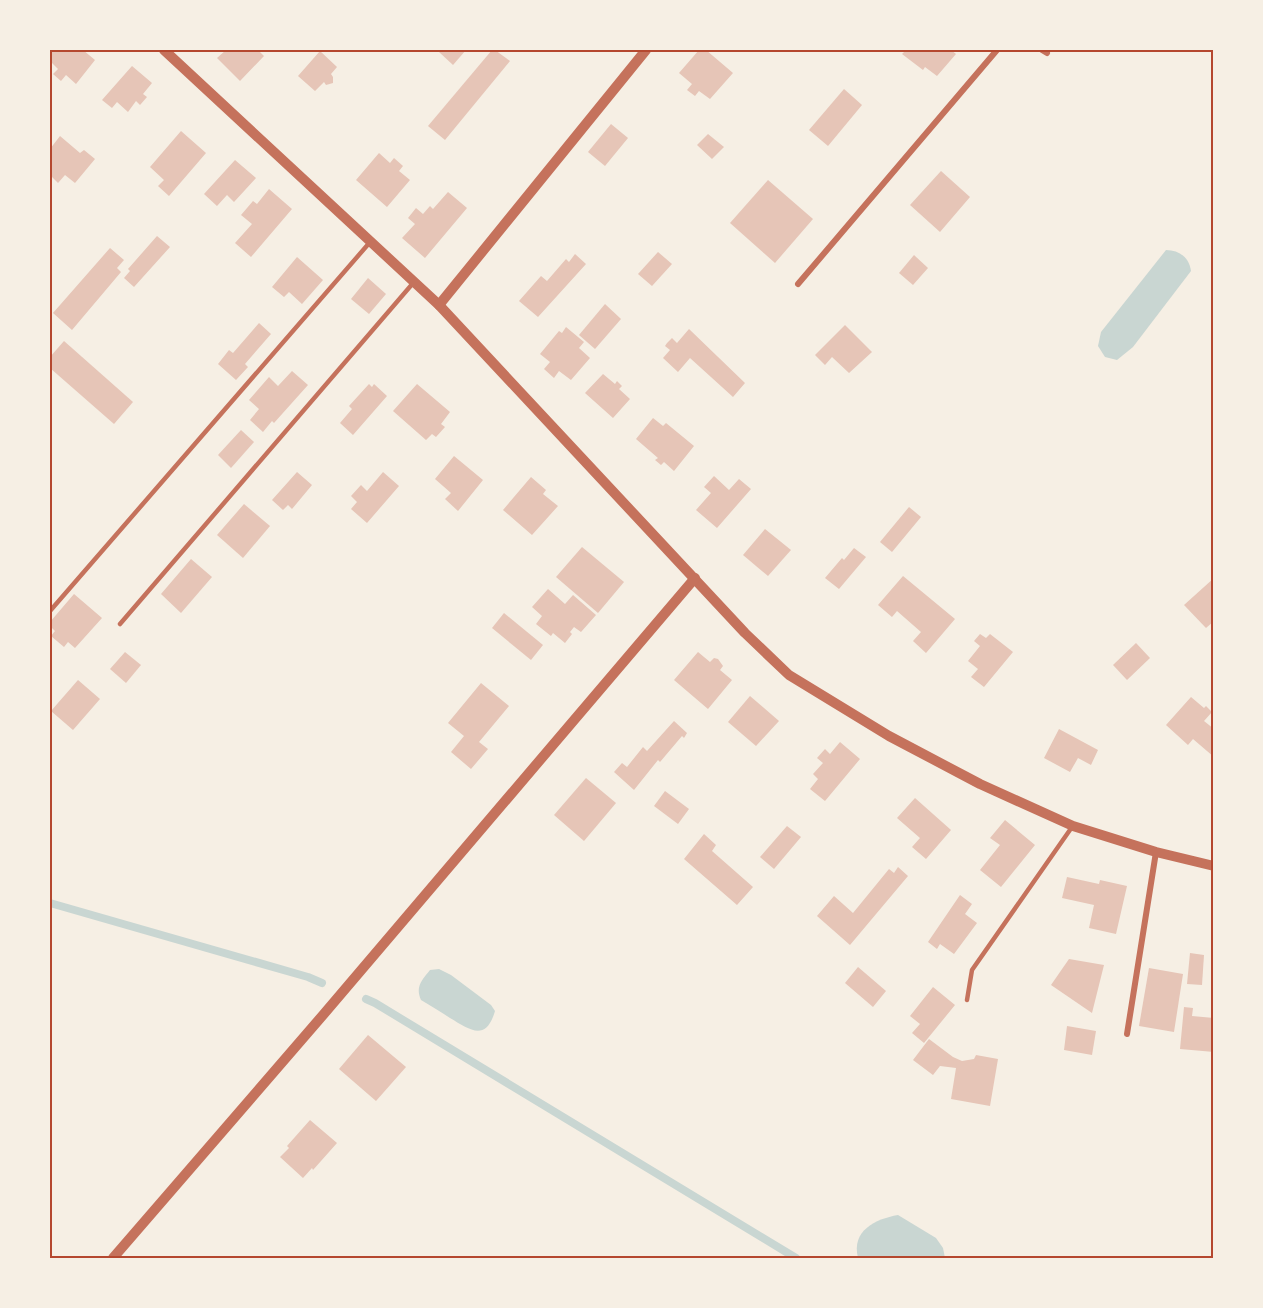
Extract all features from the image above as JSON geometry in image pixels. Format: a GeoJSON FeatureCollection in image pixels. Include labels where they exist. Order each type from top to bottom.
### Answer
{"type":"FeatureCollection","features":[{"type":"Feature","properties":{"kind":"street"},"geometry":{"type":"LineString","coordinates":[[164,50],[439,305],[745,633],[789,675],[889,736],[980,784],[1073,826],[1156,852],[1214,866]]}},
{"type":"Feature","properties":{"kind":"street"},"geometry":{"type":"LineString","coordinates":[[439,305],[646,50]]}},
{"type":"Feature","properties":{"kind":"street"},"geometry":{"type":"LineString","coordinates":[[798,284],[997,50]]}},
{"type":"Feature","properties":{"kind":"street"},"geometry":{"type":"LineString","coordinates":[[113,1258],[695,578]]}},
{"type":"Feature","properties":{"kind":"street"},"geometry":{"type":"LineString","coordinates":[[1127,1034],[1156,852]]}},
{"type":"Feature","properties":{"kind":"lane"},"geometry":{"type":"LineString","coordinates":[[50,611],[371,241]]}},
{"type":"Feature","properties":{"kind":"lane"},"geometry":{"type":"LineString","coordinates":[[120,624],[414,282]]}},
{"type":"Feature","properties":{"kind":"lane"},"geometry":{"type":"LineString","coordinates":[[967,1000],[972,970],[1073,826]]}},
{"type":"Feature","properties":{"kind":"shaded area"},"geometry":{"type":"Polygon","coordinates":[[[1166,250],[1183,255],[1191,271],[1133,347],[1117,360],[1105,357],[1098,346],[1101,332],[1166,250]]]}},
{"type":"Feature","properties":{"kind":"shaded area"},"geometry":{"type":"Polygon","coordinates":[[[439,969],[451,975],[491,1005],[495,1011],[487,1027],[477,1031],[471,1029],[421,1000],[419,987],[422,980],[430,970],[439,969]]]}},
{"type":"Feature","properties":{"kind":"shaded area"},"geometry":{"type":"Polygon","coordinates":[[[898,1215],[936,1238],[943,1248],[945,1258],[858,1258],[858,1240],[867,1228],[873,1223],[898,1215]]]}},
{"type":"Feature","properties":{"kind":"building"},"geometry":{"type":"Polygon","coordinates":[[[53,50],[83,50],[95,60],[76,84],[66,75],[61,81],[53,74],[58,69],[50,61],[50,53],[53,50]]]}},
{"type":"Feature","properties":{"kind":"building"},"geometry":{"type":"Polygon","coordinates":[[[226,50],[261,50],[259,51],[264,56],[240,81],[217,58],[226,50]]]}},
{"type":"Feature","properties":{"kind":"building"},"geometry":{"type":"Polygon","coordinates":[[[441,50],[466,50],[453,65],[439,52],[441,50]]]}},
{"type":"Feature","properties":{"kind":"building"},"geometry":{"type":"Polygon","coordinates":[[[492,50],[510,61],[445,140],[428,126],[492,50]]]}},
{"type":"Feature","properties":{"kind":"building"},"geometry":{"type":"Polygon","coordinates":[[[699,50],[706,50],[733,73],[710,99],[699,91],[695,96],[687,90],[692,84],[679,73],[699,50]]]}},
{"type":"Feature","properties":{"kind":"building"},"geometry":{"type":"Polygon","coordinates":[[[906,50],[951,50],[956,54],[937,76],[925,67],[923,70],[902,54],[906,50]]]}},
{"type":"Feature","properties":{"kind":"building"},"geometry":{"type":"Polygon","coordinates":[[[320,51],[337,67],[331,74],[333,83],[326,85],[324,82],[315,91],[298,76],[320,51]]]}},
{"type":"Feature","properties":{"kind":"building"},"geometry":{"type":"Polygon","coordinates":[[[132,66],[152,83],[143,94],[147,97],[140,105],[136,101],[128,112],[117,102],[112,108],[102,100],[132,66]]]}},
{"type":"Feature","properties":{"kind":"building"},"geometry":{"type":"Polygon","coordinates":[[[844,89],[862,105],[828,146],[809,130],[844,89]]]}},
{"type":"Feature","properties":{"kind":"building"},"geometry":{"type":"Polygon","coordinates":[[[611,124],[628,138],[605,166],[588,152],[611,124]]]}},
{"type":"Feature","properties":{"kind":"building"},"geometry":{"type":"Polygon","coordinates":[[[181,131],[206,153],[169,196],[158,186],[164,180],[150,167],[181,131]]]}},
{"type":"Feature","properties":{"kind":"building"},"geometry":{"type":"Polygon","coordinates":[[[708,134],[724,147],[712,159],[697,145],[708,134]]]}},
{"type":"Feature","properties":{"kind":"building"},"geometry":{"type":"Polygon","coordinates":[[[60,136],[80,153],[84,150],[95,159],[75,183],[65,175],[58,183],[50,175],[50,149],[60,136]]]}},
{"type":"Feature","properties":{"kind":"building"},"geometry":{"type":"Polygon","coordinates":[[[379,153],[390,163],[394,158],[403,166],[399,171],[410,180],[387,207],[356,180],[379,153]]]}},
{"type":"Feature","properties":{"kind":"building"},"geometry":{"type":"Polygon","coordinates":[[[235,160],[256,178],[234,202],[227,195],[217,206],[204,194],[235,160]]]}},
{"type":"Feature","properties":{"kind":"building"},"geometry":{"type":"Polygon","coordinates":[[[941,171],[970,197],[940,232],[910,205],[941,171]]]}},
{"type":"Feature","properties":{"kind":"building"},"geometry":{"type":"Polygon","coordinates":[[[768,180],[813,219],[775,263],[730,223],[768,180]]]}},
{"type":"Feature","properties":{"kind":"building"},"geometry":{"type":"Polygon","coordinates":[[[269,189],[292,209],[251,257],[235,243],[252,224],[241,215],[253,201],[257,204],[269,189]]]}},
{"type":"Feature","properties":{"kind":"building"},"geometry":{"type":"Polygon","coordinates":[[[448,192],[467,208],[425,258],[402,238],[415,224],[408,218],[416,208],[423,214],[430,206],[433,209],[448,192]]]}},
{"type":"Feature","properties":{"kind":"building"},"geometry":{"type":"Polygon","coordinates":[[[157,236],[170,247],[134,287],[124,278],[130,271],[128,269],[157,236]]]}},
{"type":"Feature","properties":{"kind":"building"},"geometry":{"type":"Polygon","coordinates":[[[110,248],[124,260],[117,268],[121,272],[72,330],[53,313],[110,248]]]}},
{"type":"Feature","properties":{"kind":"building"},"geometry":{"type":"Polygon","coordinates":[[[658,252],[672,264],[652,286],[638,274],[658,252]]]}},
{"type":"Feature","properties":{"kind":"building"},"geometry":{"type":"Polygon","coordinates":[[[575,254],[586,264],[538,317],[519,301],[541,276],[547,281],[566,259],[569,262],[575,254]]]}},
{"type":"Feature","properties":{"kind":"building"},"geometry":{"type":"Polygon","coordinates":[[[914,255],[928,268],[913,285],[899,273],[914,255]]]}},
{"type":"Feature","properties":{"kind":"building"},"geometry":{"type":"Polygon","coordinates":[[[297,257],[323,280],[302,304],[289,292],[284,297],[272,287],[297,257]]]}},
{"type":"Feature","properties":{"kind":"building"},"geometry":{"type":"Polygon","coordinates":[[[368,278],[386,294],[369,314],[351,299],[368,278]]]}},
{"type":"Feature","properties":{"kind":"building"},"geometry":{"type":"Polygon","coordinates":[[[605,304],[621,319],[595,349],[579,335],[605,304]]]}},
{"type":"Feature","properties":{"kind":"building"},"geometry":{"type":"Polygon","coordinates":[[[259,323],[271,334],[245,364],[248,367],[236,380],[218,364],[229,350],[233,353],[259,323]]]}},
{"type":"Feature","properties":{"kind":"building"},"geometry":{"type":"Polygon","coordinates":[[[845,325],[872,352],[849,373],[832,357],[825,365],[815,355],[845,325]]]}},
{"type":"Feature","properties":{"kind":"building"},"geometry":{"type":"Polygon","coordinates":[[[566,327],[584,342],[579,348],[590,358],[571,380],[559,371],[554,378],[544,369],[550,362],[540,354],[559,331],[562,333],[566,327]]]}},
{"type":"Feature","properties":{"kind":"building"},"geometry":{"type":"Polygon","coordinates":[[[689,329],[745,383],[733,397],[690,358],[678,372],[663,358],[670,350],[665,346],[667,343],[672,338],[677,343],[689,329]]]}},
{"type":"Feature","properties":{"kind":"building"},"geometry":{"type":"Polygon","coordinates":[[[64,341],[133,402],[114,424],[50,368],[50,357],[64,341]]]}},
{"type":"Feature","properties":{"kind":"building"},"geometry":{"type":"Polygon","coordinates":[[[292,371],[308,385],[263,432],[250,420],[259,409],[249,400],[269,377],[278,386],[292,371]]]}},
{"type":"Feature","properties":{"kind":"building"},"geometry":{"type":"Polygon","coordinates":[[[603,374],[615,384],[617,381],[622,386],[619,389],[630,399],[613,418],[585,393],[603,374]]]}},
{"type":"Feature","properties":{"kind":"building"},"geometry":{"type":"Polygon","coordinates":[[[369,384],[372,387],[374,384],[387,396],[353,435],[340,423],[352,409],[349,406],[369,384]]]}},
{"type":"Feature","properties":{"kind":"building"},"geometry":{"type":"Polygon","coordinates":[[[417,384],[450,412],[441,424],[445,427],[436,437],[432,434],[426,440],[393,411],[417,384]]]}},
{"type":"Feature","properties":{"kind":"building"},"geometry":{"type":"Polygon","coordinates":[[[653,418],[663,426],[666,423],[694,446],[674,471],[664,462],[661,465],[655,460],[658,458],[636,439],[653,418]]]}},
{"type":"Feature","properties":{"kind":"building"},"geometry":{"type":"Polygon","coordinates":[[[241,430],[254,442],[231,468],[218,455],[241,430]]]}},
{"type":"Feature","properties":{"kind":"building"},"geometry":{"type":"Polygon","coordinates":[[[454,456],[483,480],[458,511],[445,499],[451,493],[435,479],[454,456]]]}},
{"type":"Feature","properties":{"kind":"building"},"geometry":{"type":"Polygon","coordinates":[[[297,472],[312,485],[292,509],[288,505],[283,510],[272,500],[297,472]]]}},
{"type":"Feature","properties":{"kind":"building"},"geometry":{"type":"Polygon","coordinates":[[[383,472],[399,486],[367,523],[351,509],[357,502],[351,496],[361,485],[367,491],[383,472]]]}},
{"type":"Feature","properties":{"kind":"building"},"geometry":{"type":"Polygon","coordinates":[[[714,476],[729,490],[739,479],[751,489],[717,528],[696,510],[711,493],[704,487],[714,476]]]}},
{"type":"Feature","properties":{"kind":"building"},"geometry":{"type":"Polygon","coordinates":[[[531,477],[546,490],[543,494],[558,506],[532,535],[503,510],[531,477]]]}},
{"type":"Feature","properties":{"kind":"building"},"geometry":{"type":"Polygon","coordinates":[[[244,504],[270,526],[243,558],[217,535],[244,504]]]}},
{"type":"Feature","properties":{"kind":"building"},"geometry":{"type":"Polygon","coordinates":[[[909,507],[921,517],[892,552],[880,542],[909,507]]]}},
{"type":"Feature","properties":{"kind":"building"},"geometry":{"type":"Polygon","coordinates":[[[765,529],[791,550],[768,576],[743,555],[765,529]]]}},
{"type":"Feature","properties":{"kind":"building"},"geometry":{"type":"Polygon","coordinates":[[[582,547],[624,582],[598,613],[556,577],[582,547]]]}},
{"type":"Feature","properties":{"kind":"building"},"geometry":{"type":"Polygon","coordinates":[[[854,548],[866,557],[839,589],[825,578],[854,548]]]}},
{"type":"Feature","properties":{"kind":"building"},"geometry":{"type":"Polygon","coordinates":[[[191,559],[212,577],[181,613],[161,594],[191,559]]]}},
{"type":"Feature","properties":{"kind":"building"},"geometry":{"type":"Polygon","coordinates":[[[903,576],[955,619],[926,653],[913,641],[921,632],[897,611],[892,617],[878,605],[903,576]]]}},
{"type":"Feature","properties":{"kind":"building"},"geometry":{"type":"Polygon","coordinates":[[[1214,578],[1214,621],[1206,628],[1184,605],[1214,578]]]}},
{"type":"Feature","properties":{"kind":"building"},"geometry":{"type":"Polygon","coordinates":[[[548,589],[565,604],[573,595],[596,615],[581,632],[574,627],[565,643],[553,633],[551,636],[536,624],[542,616],[532,607],[548,589]]]}},
{"type":"Feature","properties":{"kind":"building"},"geometry":{"type":"Polygon","coordinates":[[[74,594],[102,618],[75,648],[68,642],[64,647],[51,636],[55,631],[50,626],[50,622],[74,594]]]}},
{"type":"Feature","properties":{"kind":"building"},"geometry":{"type":"Polygon","coordinates":[[[504,613],[543,645],[531,660],[492,628],[504,613]]]}},
{"type":"Feature","properties":{"kind":"building"},"geometry":{"type":"Polygon","coordinates":[[[980,634],[986,638],[990,634],[1013,652],[984,687],[971,677],[978,669],[968,661],[980,646],[974,641],[980,634]]]}},
{"type":"Feature","properties":{"kind":"building"},"geometry":{"type":"Polygon","coordinates":[[[1136,643],[1150,658],[1127,680],[1113,665],[1136,643]]]}},
{"type":"Feature","properties":{"kind":"building"},"geometry":{"type":"Polygon","coordinates":[[[125,652],[141,665],[126,683],[110,669],[125,652]]]}},
{"type":"Feature","properties":{"kind":"building"},"geometry":{"type":"Polygon","coordinates":[[[698,652],[710,662],[714,658],[718,659],[723,666],[720,670],[732,680],[708,709],[674,680],[698,652]]]}},
{"type":"Feature","properties":{"kind":"building"},"geometry":{"type":"Polygon","coordinates":[[[78,680],[100,699],[73,730],[51,711],[78,680]]]}},
{"type":"Feature","properties":{"kind":"building"},"geometry":{"type":"Polygon","coordinates":[[[481,683],[509,706],[479,742],[488,749],[471,769],[451,752],[464,736],[448,723],[481,683]]]}},
{"type":"Feature","properties":{"kind":"building"},"geometry":{"type":"Polygon","coordinates":[[[750,696],[779,721],[756,746],[728,722],[750,696]]]}},
{"type":"Feature","properties":{"kind":"building"},"geometry":{"type":"Polygon","coordinates":[[[1191,697],[1212,712],[1204,721],[1214,729],[1214,757],[1193,739],[1188,745],[1166,725],[1191,697]]]}},
{"type":"Feature","properties":{"kind":"building"},"geometry":{"type":"Polygon","coordinates":[[[674,721],[687,733],[660,762],[658,760],[634,790],[614,772],[622,763],[627,767],[643,747],[647,751],[674,721]]]}},
{"type":"Feature","properties":{"kind":"building"},"geometry":{"type":"Polygon","coordinates":[[[1059,729],[1098,750],[1091,765],[1078,758],[1070,772],[1044,758],[1059,729]]]}},
{"type":"Feature","properties":{"kind":"building"},"geometry":{"type":"Polygon","coordinates":[[[840,742],[860,759],[825,801],[810,789],[818,779],[813,774],[823,763],[817,758],[825,749],[830,754],[840,742]]]}},
{"type":"Feature","properties":{"kind":"building"},"geometry":{"type":"Polygon","coordinates":[[[586,778],[616,803],[584,841],[554,815],[586,778]]]}},
{"type":"Feature","properties":{"kind":"building"},"geometry":{"type":"Polygon","coordinates":[[[665,791],[689,809],[678,824],[654,806],[665,791]]]}},
{"type":"Feature","properties":{"kind":"building"},"geometry":{"type":"Polygon","coordinates":[[[915,798],[951,830],[926,859],[912,847],[920,838],[897,818],[915,798]]]}},
{"type":"Feature","properties":{"kind":"building"},"geometry":{"type":"Polygon","coordinates":[[[1005,820],[1035,845],[1001,887],[980,870],[1000,845],[990,838],[1005,820]]]}},
{"type":"Feature","properties":{"kind":"building"},"geometry":{"type":"Polygon","coordinates":[[[787,826],[801,837],[774,869],[760,857],[787,826]]]}},
{"type":"Feature","properties":{"kind":"building"},"geometry":{"type":"Polygon","coordinates":[[[704,834],[716,845],[712,851],[753,887],[737,905],[684,859],[704,834]]]}},
{"type":"Feature","properties":{"kind":"building"},"geometry":{"type":"Polygon","coordinates":[[[898,867],[908,876],[850,945],[817,916],[834,896],[853,913],[889,869],[894,873],[898,867]]]}},
{"type":"Feature","properties":{"kind":"building"},"geometry":{"type":"Polygon","coordinates":[[[1067,877],[1099,884],[1100,880],[1127,886],[1116,934],[1089,928],[1094,905],[1062,898],[1067,877]]]}},
{"type":"Feature","properties":{"kind":"building"},"geometry":{"type":"Polygon","coordinates":[[[960,895],[972,904],[965,914],[977,923],[954,954],[940,944],[937,949],[928,942],[960,895]]]}},
{"type":"Feature","properties":{"kind":"building"},"geometry":{"type":"Polygon","coordinates":[[[1190,953],[1204,955],[1202,985],[1187,984],[1190,953]]]}},
{"type":"Feature","properties":{"kind":"building"},"geometry":{"type":"Polygon","coordinates":[[[1069,959],[1104,965],[1092,1013],[1051,985],[1069,959]]]}},
{"type":"Feature","properties":{"kind":"building"},"geometry":{"type":"Polygon","coordinates":[[[858,967],[886,991],[873,1007],[845,983],[858,967]]]}},
{"type":"Feature","properties":{"kind":"building"},"geometry":{"type":"Polygon","coordinates":[[[1149,968],[1183,974],[1174,1032],[1139,1026],[1149,968]]]}},
{"type":"Feature","properties":{"kind":"building"},"geometry":{"type":"Polygon","coordinates":[[[933,987],[955,1005],[924,1043],[912,1033],[920,1024],[910,1016],[933,987]]]}},
{"type":"Feature","properties":{"kind":"building"},"geometry":{"type":"Polygon","coordinates":[[[1184,1007],[1193,1008],[1192,1016],[1214,1018],[1214,1052],[1180,1049],[1184,1007]]]}},
{"type":"Feature","properties":{"kind":"building"},"geometry":{"type":"Polygon","coordinates":[[[1067,1026],[1096,1031],[1092,1055],[1064,1050],[1067,1026]]]}},
{"type":"Feature","properties":{"kind":"building"},"geometry":{"type":"Polygon","coordinates":[[[368,1035],[406,1067],[376,1101],[339,1069],[368,1035]]]}},
{"type":"Feature","properties":{"kind":"building"},"geometry":{"type":"Polygon","coordinates":[[[929,1039],[962,1061],[974,1059],[976,1055],[998,1059],[990,1106],[951,1099],[956,1068],[940,1066],[933,1075],[913,1060],[929,1039]]]}},
{"type":"Feature","properties":{"kind":"building"},"geometry":{"type":"Polygon","coordinates":[[[310,1120],[337,1143],[303,1178],[280,1157],[310,1120]]]}},
{"type":"Feature","properties":{"kind":"waterway"},"geometry":{"type":"LineString","coordinates":[[50,903],[308,977],[322,983]]}},
{"type":"Feature","properties":{"kind":"waterway"},"geometry":{"type":"LineString","coordinates":[[366,999],[796,1258]]}}]}
